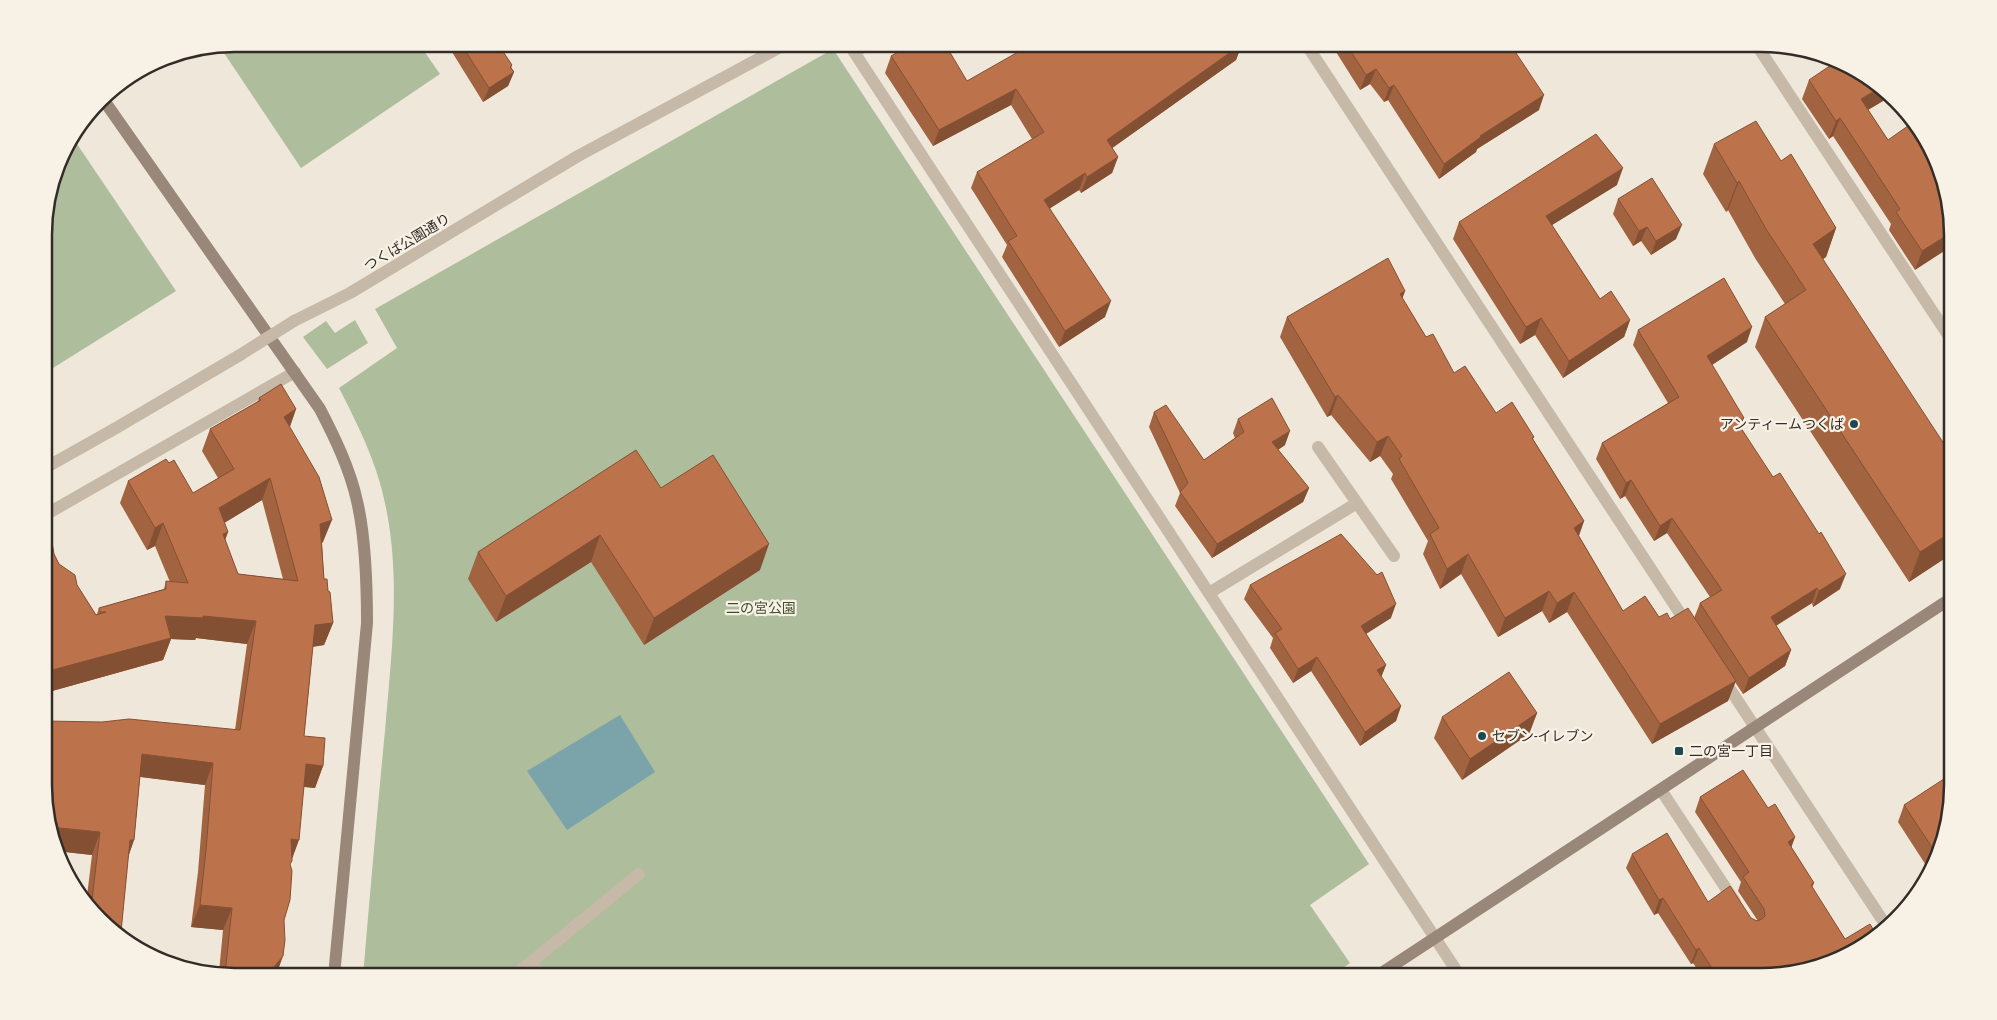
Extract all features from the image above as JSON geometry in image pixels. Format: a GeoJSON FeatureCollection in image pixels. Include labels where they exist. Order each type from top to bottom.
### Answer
{"type":"FeatureCollection","features":[{"type":"Feature","properties":{"kind":"street","name":"つくば公園通り"},"geometry":{"type":"LineString","coordinates":[[52,464],[240,355],[294,321],[350,293],[578,156],[771,52]]}},
{"type":"Feature","properties":{"kind":"street"},"geometry":{"type":"LineString","coordinates":[[854,52],[1455,968]]}},
{"type":"Feature","properties":{"kind":"street"},"geometry":{"type":"LineString","coordinates":[[1311,52],[1699,641]]}},
{"type":"Feature","properties":{"kind":"street"},"geometry":{"type":"LineString","coordinates":[[1761,52],[1944,329]]}},
{"type":"Feature","properties":{"kind":"street"},"geometry":{"type":"LineString","coordinates":[[108,104],[320,409],[338,445],[357,501],[367,588],[367,623],[335,968]]}},
{"type":"Feature","properties":{"kind":"street"},"geometry":{"type":"LineString","coordinates":[[52,511],[295,372]]}},
{"type":"Feature","properties":{"kind":"street"},"geometry":{"type":"LineString","coordinates":[[1318,447],[1394,556]]}},
{"type":"Feature","properties":{"kind":"street"},"geometry":{"type":"LineString","coordinates":[[1209,593],[1357,503]]}},
{"type":"Feature","properties":{"kind":"street"},"geometry":{"type":"LineString","coordinates":[[1389,968],[1944,603]]}},
{"type":"Feature","properties":{"kind":"street"},"geometry":{"type":"LineString","coordinates":[[1715,666],[1883,921]]}},
{"type":"Feature","properties":{"kind":"street"},"geometry":{"type":"LineString","coordinates":[[1661,790],[1741,911]]}},
{"type":"Feature","properties":{"kind":"street"},"geometry":{"type":"LineString","coordinates":[[524,968],[639,874]]}},
{"type":"Feature","properties":{"kind":"street"},"geometry":{"type":"LineString","coordinates":[[531,963],[535,968]]}},
{"type":"Feature","properties":{"kind":"green space"},"geometry":{"type":"Polygon","coordinates":[[[425,52],[440,74],[301,168],[224,53],[425,52]]]}},
{"type":"Feature","properties":{"kind":"green space","name":"二の宮公園"},"geometry":{"type":"Polygon","coordinates":[[[828,52],[835,52],[1369,864],[1310,905],[1350,963],[1343,968],[364,968],[392,648],[393,563],[391,536],[383,492],[361,432],[339,388],[397,348],[375,309],[828,52]]]}},
{"type":"Feature","properties":{"kind":"green space"},"geometry":{"type":"Polygon","coordinates":[[[77,144],[176,291],[52,369],[52,236],[54,212],[66,165],[77,144]]]}},
{"type":"Feature","properties":{"kind":"green space"},"geometry":{"type":"Polygon","coordinates":[[[355,320],[368,343],[327,369],[303,337],[326,321],[335,333],[355,320]]]}},
{"type":"Feature","properties":{"kind":"water"},"geometry":{"type":"Polygon","coordinates":[[[620,715],[655,772],[567,830],[527,771],[620,715]]]}},
{"type":"Feature","properties":{"kind":"building"},"geometry":{"type":"Polygon","coordinates":[[[466,52],[503,52],[512,65],[510,67],[514,72],[489,88],[466,52]]]}},
{"type":"Feature","properties":{"kind":"building"},"geometry":{"type":"Polygon","coordinates":[[[898,52],[950,52],[967,81],[1018,52],[1231,52],[1107,140],[1118,157],[1087,177],[1085,173],[1044,200],[1111,301],[1065,331],[1008,241],[1017,236],[977,172],[1044,132],[1016,89],[939,130],[891,56],[898,52]]]}},
{"type":"Feature","properties":{"kind":"building"},"geometry":{"type":"Polygon","coordinates":[[[1351,52],[1515,52],[1544,95],[1480,136],[1444,164],[1394,85],[1389,88],[1376,69],[1366,75],[1351,52]]]}},
{"type":"Feature","properties":{"kind":"building"},"geometry":{"type":"Polygon","coordinates":[[[1832,66],[1874,91],[1861,99],[1888,140],[1908,126],[1926,155],[1935,177],[1943,212],[1944,237],[1922,251],[1896,212],[1900,209],[1840,118],[1836,121],[1809,80],[1832,66]]]}},
{"type":"Feature","properties":{"kind":"building"},"geometry":{"type":"Polygon","coordinates":[[[1756,121],[1781,161],[1791,154],[1836,228],[1813,244],[1944,444],[1944,537],[1920,552],[1765,317],[1806,290],[1714,144],[1756,121]]]}},
{"type":"Feature","properties":{"kind":"building"},"geometry":{"type":"Polygon","coordinates":[[[1596,134],[1623,168],[1546,216],[1600,299],[1611,291],[1630,320],[1569,361],[1541,318],[1526,327],[1459,222],[1596,134]]]}},
{"type":"Feature","properties":{"kind":"building"},"geometry":{"type":"Polygon","coordinates":[[[1652,178],[1682,225],[1656,241],[1647,227],[1639,231],[1618,199],[1652,178]]]}},
{"type":"Feature","properties":{"kind":"building"},"geometry":{"type":"Polygon","coordinates":[[[1388,258],[1405,291],[1400,294],[1426,337],[1433,334],[1454,373],[1465,366],[1496,413],[1512,402],[1534,437],[1532,438],[1584,521],[1574,528],[1623,611],[1645,596],[1659,617],[1667,613],[1670,619],[1688,608],[1736,681],[1660,724],[1574,592],[1557,603],[1549,591],[1505,618],[1468,554],[1447,569],[1430,534],[1439,528],[1399,459],[1402,456],[1388,436],[1377,442],[1338,395],[1335,397],[1287,317],[1388,258]]]}},
{"type":"Feature","properties":{"kind":"building"},"geometry":{"type":"Polygon","coordinates":[[[1724,278],[1752,327],[1707,356],[1744,418],[1737,422],[1773,477],[1780,473],[1819,534],[1821,532],[1846,574],[1819,591],[1817,588],[1771,617],[1791,650],[1749,678],[1700,603],[1722,590],[1672,518],[1660,526],[1631,480],[1626,483],[1602,443],[1679,397],[1638,330],[1724,278]]]}},
{"type":"Feature","properties":{"kind":"building"},"geometry":{"type":"Polygon","coordinates":[[[281,384],[296,409],[284,417],[319,477],[332,520],[320,524],[324,579],[327,579],[328,591],[330,592],[333,623],[315,625],[304,736],[325,738],[323,766],[306,764],[299,840],[291,839],[292,861],[290,864],[292,871],[290,900],[284,920],[285,940],[283,956],[273,968],[236,968],[226,967],[232,908],[200,905],[213,763],[142,754],[134,840],[130,840],[121,928],[92,898],[100,832],[58,828],[52,784],[52,721],[102,722],[129,719],[240,730],[256,621],[203,616],[203,618],[165,616],[171,638],[52,670],[52,542],[54,554],[59,564],[75,575],[77,585],[96,615],[106,612],[100,612],[99,608],[166,589],[166,581],[188,583],[163,523],[155,528],[128,481],[166,459],[169,463],[174,460],[193,493],[234,469],[210,429],[261,400],[259,398],[281,384]],[[270,478],[219,508],[228,532],[223,534],[238,574],[298,581],[270,478]]]}},
{"type":"Feature","properties":{"kind":"building"},"geometry":{"type":"Polygon","coordinates":[[[1272,398],[1290,431],[1272,442],[1309,488],[1217,544],[1180,492],[1188,483],[1154,412],[1166,405],[1204,460],[1244,432],[1238,419],[1272,398]]]}},
{"type":"Feature","properties":{"kind":"building"},"geometry":{"type":"Polygon","coordinates":[[[636,450],[661,488],[713,455],[769,544],[654,618],[600,535],[506,596],[478,552],[636,450]]]}},
{"type":"Feature","properties":{"kind":"building"},"geometry":{"type":"Polygon","coordinates":[[[1341,534],[1377,575],[1382,572],[1396,604],[1361,626],[1386,665],[1377,670],[1401,706],[1365,732],[1317,657],[1298,669],[1275,633],[1282,629],[1250,585],[1341,534]]]}},
{"type":"Feature","properties":{"kind":"building"},"geometry":{"type":"Polygon","coordinates":[[[1509,672],[1537,713],[1470,759],[1442,717],[1509,672]]]}},
{"type":"Feature","properties":{"kind":"building"},"geometry":{"type":"Polygon","coordinates":[[[1743,770],[1768,808],[1775,804],[1795,837],[1788,842],[1814,883],[1811,885],[1845,939],[1870,924],[1873,930],[1832,954],[1797,964],[1761,968],[1712,968],[1699,948],[1696,950],[1663,898],[1659,900],[1632,854],[1667,833],[1708,902],[1730,886],[1751,918],[1757,921],[1762,919],[1765,916],[1764,909],[1743,877],[1749,872],[1700,797],[1743,770]]]}},
{"type":"Feature","properties":{"kind":"building"},"geometry":{"type":"Polygon","coordinates":[[[1944,779],[1943,808],[1933,849],[1904,805],[1944,779]]]}},
{"type":"Feature","properties":{"kind":"place","name":"アンティームつくば"},"geometry":{"type":"Point","coordinates":[1854,424]}},
{"type":"Feature","properties":{"kind":"place","name":"セブン-イレブン"},"geometry":{"type":"Point","coordinates":[1482,736]}},
{"type":"Feature","properties":{"kind":"place","name":"二の宮一丁目"},"geometry":{"type":"Point","coordinates":[1679,751]}}]}
